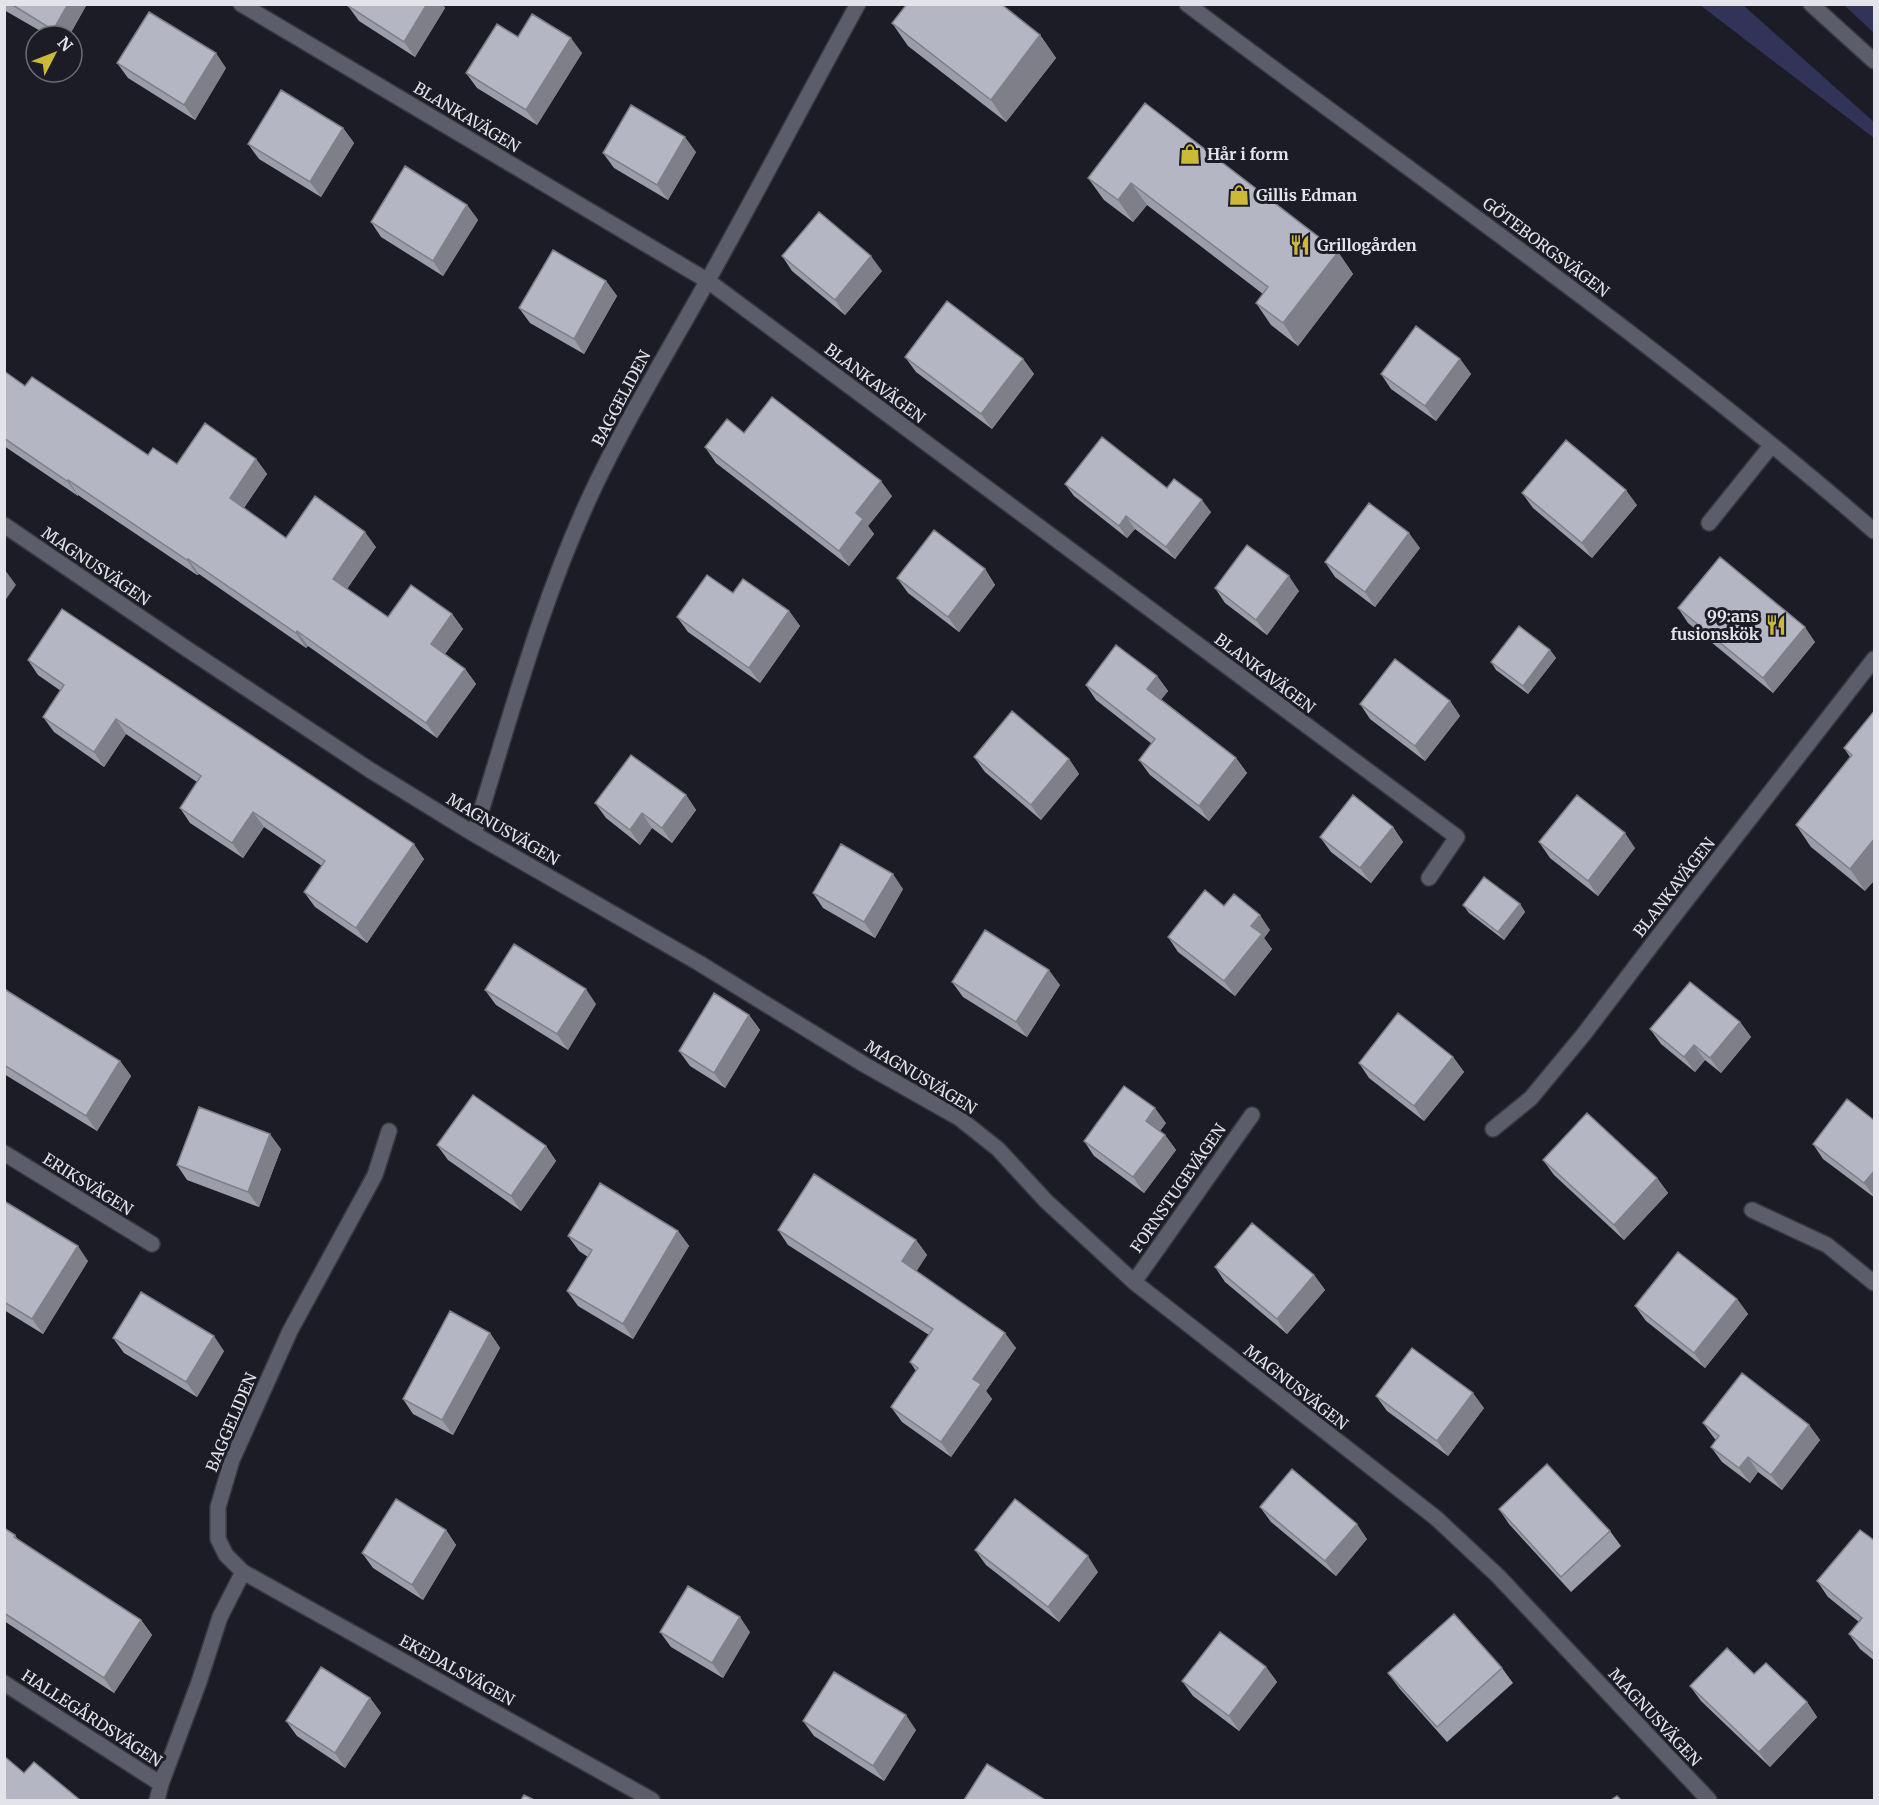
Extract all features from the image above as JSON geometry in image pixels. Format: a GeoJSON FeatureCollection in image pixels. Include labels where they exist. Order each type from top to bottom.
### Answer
{"type":"FeatureCollection","features":[{"type":"Feature","properties":{"kind":"street","name":"BLANKAVÄGEN"},"geometry":{"type":"LineString","coordinates":[[241,4],[708,281],[1457,837],[1429,878]]}},
{"type":"Feature","properties":{"kind":"street","name":"BAGGELIDEN"},"geometry":{"type":"LineString","coordinates":[[474,834],[534,638],[557,574],[599,479],[858,4]]}},
{"type":"Feature","properties":{"kind":"street","name":"GÖTEBORGSVÄGEN"},"geometry":{"type":"LineString","coordinates":[[1187,4],[1596,307],[1704,389],[1771,446],[1872,524]]}},
{"type":"Feature","properties":{"kind":"street"},"geometry":{"type":"LineString","coordinates":[[1811,4],[1875,62]]}},
{"type":"Feature","properties":{"kind":"street"},"geometry":{"type":"LineString","coordinates":[[1708,523],[1771,446]]}},
{"type":"Feature","properties":{"kind":"street","name":"MAGNUSVÄGEN"},"geometry":{"type":"LineString","coordinates":[[4,525],[370,770],[474,834],[699,963],[959,1119],[998,1149],[1046,1201],[1134,1282],[1436,1518],[1498,1576],[1709,1800]]}},
{"type":"Feature","properties":{"kind":"street","name":"BLANKAVÄGEN"},"geometry":{"type":"LineString","coordinates":[[1493,1129],[1531,1098],[1577,1044],[1875,659]]}},
{"type":"Feature","properties":{"kind":"street","name":"FORNSTUGEVÄGEN"},"geometry":{"type":"LineString","coordinates":[[1134,1282],[1252,1115]]}},
{"type":"Feature","properties":{"kind":"street","name":"BAGGELIDEN"},"geometry":{"type":"LineString","coordinates":[[243,1572],[226,1555],[218,1539],[218,1507],[232,1460],[290,1331],[375,1175],[389,1131]]}},
{"type":"Feature","properties":{"kind":"street","name":"ERIKSVÄGEN"},"geometry":{"type":"LineString","coordinates":[[4,1153],[152,1244]]}},
{"type":"Feature","properties":{"kind":"street"},"geometry":{"type":"LineString","coordinates":[[1752,1210],[1827,1245],[1875,1283]]}},
{"type":"Feature","properties":{"kind":"street"},"geometry":{"type":"LineString","coordinates":[[157,1800],[220,1617],[243,1572]]}},
{"type":"Feature","properties":{"kind":"street","name":"EKEDALSVÄGEN"},"geometry":{"type":"LineString","coordinates":[[243,1572],[652,1800]]}},
{"type":"Feature","properties":{"kind":"street","name":"HALLEGÅRDSVÄGEN"},"geometry":{"type":"LineString","coordinates":[[4,1683],[161,1784]]}},
{"type":"Feature","properties":{"kind":"shaded area"},"geometry":{"type":"Polygon","coordinates":[[[1700,5],[1743,5],[1874,122],[1874,138],[1700,5]]]}},
{"type":"Feature","properties":{"kind":"shaded area"},"geometry":{"type":"Polygon","coordinates":[[[1844,5],[1874,5],[1874,33],[1844,5]]]}},
{"type":"Feature","properties":{"kind":"building"},"geometry":{"type":"Polygon","coordinates":[[[11,4],[68,4],[56,24],[43,24],[11,4]]]}},
{"type":"Feature","properties":{"kind":"building"},"geometry":{"type":"Polygon","coordinates":[[[349,4],[427,4],[404,42],[348,6],[349,4]]]}},
{"type":"Feature","properties":{"kind":"building"},"geometry":{"type":"Polygon","coordinates":[[[907,4],[1001,4],[1040,35],[991,100],[892,23],[907,4]]]}},
{"type":"Feature","properties":{"kind":"building"},"geometry":{"type":"Polygon","coordinates":[[[149,12],[216,53],[184,105],[117,63],[149,12]]]}},
{"type":"Feature","properties":{"kind":"building"},"geometry":{"type":"Polygon","coordinates":[[[532,14],[571,38],[526,110],[466,73],[497,24],[518,37],[532,14]]]}},
{"type":"Feature","properties":{"kind":"building"},"geometry":{"type":"Polygon","coordinates":[[[281,90],[343,128],[310,182],[248,144],[281,90]]]}},
{"type":"Feature","properties":{"kind":"building"},"geometry":{"type":"Polygon","coordinates":[[[1145,103],[1338,252],[1283,323],[1256,303],[1268,287],[1131,183],[1118,200],[1088,178],[1145,103]]]}},
{"type":"Feature","properties":{"kind":"building"},"geometry":{"type":"Polygon","coordinates":[[[631,105],[685,137],[657,185],[603,153],[631,105]]]}},
{"type":"Feature","properties":{"kind":"building"},"geometry":{"type":"Polygon","coordinates":[[[405,166],[467,205],[433,261],[371,222],[405,166]]]}},
{"type":"Feature","properties":{"kind":"building"},"geometry":{"type":"Polygon","coordinates":[[[819,212],[871,256],[835,300],[782,256],[819,212]]]}},
{"type":"Feature","properties":{"kind":"building"},"geometry":{"type":"Polygon","coordinates":[[[553,250],[606,281],[574,339],[519,308],[553,250]]]}},
{"type":"Feature","properties":{"kind":"building"},"geometry":{"type":"Polygon","coordinates":[[[947,301],[1023,359],[981,414],[905,357],[947,301]]]}},
{"type":"Feature","properties":{"kind":"building"},"geometry":{"type":"Polygon","coordinates":[[[1416,326],[1460,359],[1425,406],[1381,374],[1416,326]]]}},
{"type":"Feature","properties":{"kind":"building"},"geometry":{"type":"Polygon","coordinates":[[[4,371],[25,386],[32,377],[148,455],[153,448],[177,464],[205,423],[256,459],[230,498],[286,538],[315,496],[365,532],[333,579],[388,617],[411,585],[452,614],[431,644],[465,669],[426,723],[297,631],[296,633],[4,438],[4,371]]]}},
{"type":"Feature","properties":{"kind":"building"},"geometry":{"type":"Polygon","coordinates":[[[772,397],[881,481],[856,513],[863,519],[839,551],[705,447],[727,419],[744,433],[772,397]]]}},
{"type":"Feature","properties":{"kind":"building"},"geometry":{"type":"Polygon","coordinates":[[[1102,437],[1167,488],[1174,479],[1202,500],[1166,547],[1126,516],[1119,526],[1065,484],[1102,437]]]}},
{"type":"Feature","properties":{"kind":"building"},"geometry":{"type":"Polygon","coordinates":[[[1566,440],[1626,490],[1582,543],[1522,493],[1566,440]]]}},
{"type":"Feature","properties":{"kind":"building"},"geometry":{"type":"Polygon","coordinates":[[[1369,503],[1409,533],[1365,592],[1325,562],[1369,503]]]}},
{"type":"Feature","properties":{"kind":"building"},"geometry":{"type":"Polygon","coordinates":[[[934,530],[985,569],[948,617],[897,578],[934,530]]]}},
{"type":"Feature","properties":{"kind":"building"},"geometry":{"type":"Polygon","coordinates":[[[1247,545],[1289,576],[1256,620],[1215,588],[1247,545]]]}},
{"type":"Feature","properties":{"kind":"building"},"geometry":{"type":"Polygon","coordinates":[[[1720,557],[1805,627],[1763,678],[1678,608],[1720,557]]]}},
{"type":"Feature","properties":{"kind":"building"},"geometry":{"type":"Polygon","coordinates":[[[707,575],[733,593],[743,579],[789,611],[749,668],[677,617],[707,575]]]}},
{"type":"Feature","properties":{"kind":"building"},"geometry":{"type":"Polygon","coordinates":[[[62,609],[414,844],[356,928],[304,892],[325,861],[253,812],[232,843],[180,808],[201,776],[116,719],[94,752],[43,717],[64,685],[28,660],[62,609]]]}},
{"type":"Feature","properties":{"kind":"building"},"geometry":{"type":"Polygon","coordinates":[[[1519,626],[1550,650],[1523,686],[1491,662],[1519,626]]]}},
{"type":"Feature","properties":{"kind":"building"},"geometry":{"type":"Polygon","coordinates":[[[1116,645],[1157,676],[1147,689],[1236,758],[1199,806],[1139,760],[1155,739],[1086,685],[1116,645]]]}},
{"type":"Feature","properties":{"kind":"building"},"geometry":{"type":"Polygon","coordinates":[[[1395,659],[1450,701],[1415,746],[1360,704],[1395,659]]]}},
{"type":"Feature","properties":{"kind":"building"},"geometry":{"type":"Polygon","coordinates":[[[1875,710],[1875,838],[1850,869],[1796,825],[1852,755],[1844,748],[1875,710]]]}},
{"type":"Feature","properties":{"kind":"building"},"geometry":{"type":"Polygon","coordinates":[[[1012,711],[1069,759],[1031,805],[974,757],[1012,711]]]}},
{"type":"Feature","properties":{"kind":"building"},"geometry":{"type":"Polygon","coordinates":[[[631,755],[686,795],[662,828],[642,813],[630,830],[595,803],[631,755]]]}},
{"type":"Feature","properties":{"kind":"building"},"geometry":{"type":"Polygon","coordinates":[[[1353,795],[1393,827],[1360,868],[1320,837],[1353,795]]]}},
{"type":"Feature","properties":{"kind":"building"},"geometry":{"type":"Polygon","coordinates":[[[1577,795],[1625,833],[1588,881],[1539,842],[1577,795]]]}},
{"type":"Feature","properties":{"kind":"building"},"geometry":{"type":"Polygon","coordinates":[[[841,844],[893,874],[864,922],[813,893],[841,844]]]}},
{"type":"Feature","properties":{"kind":"building"},"geometry":{"type":"Polygon","coordinates":[[[1484,877],[1520,904],[1498,932],[1463,905],[1484,877]]]}},
{"type":"Feature","properties":{"kind":"building"},"geometry":{"type":"Polygon","coordinates":[[[1205,890],[1224,906],[1234,894],[1260,915],[1251,926],[1262,934],[1224,981],[1168,937],[1205,890]]]}},
{"type":"Feature","properties":{"kind":"building"},"geometry":{"type":"Polygon","coordinates":[[[985,930],[1049,970],[1016,1022],[952,982],[985,930]]]}},
{"type":"Feature","properties":{"kind":"building"},"geometry":{"type":"Polygon","coordinates":[[[514,944],[586,989],[557,1034],[485,990],[514,944]]]}},
{"type":"Feature","properties":{"kind":"building"},"geometry":{"type":"Polygon","coordinates":[[[1690,982],[1740,1022],[1710,1058],[1694,1045],[1684,1057],[1650,1029],[1690,982]]]}},
{"type":"Feature","properties":{"kind":"building"},"geometry":{"type":"Polygon","coordinates":[[[4,989],[120,1061],[86,1116],[4,1065],[4,989]]]}},
{"type":"Feature","properties":{"kind":"building"},"geometry":{"type":"Polygon","coordinates":[[[714,993],[749,1015],[714,1073],[679,1051],[714,993]]]}},
{"type":"Feature","properties":{"kind":"building"},"geometry":{"type":"Polygon","coordinates":[[[1398,1013],[1453,1057],[1414,1106],[1359,1063],[1398,1013]]]}},
{"type":"Feature","properties":{"kind":"building"},"geometry":{"type":"Polygon","coordinates":[[[1124,1086],[1155,1108],[1146,1121],[1165,1135],[1133,1177],[1084,1141],[1124,1086]]]}},
{"type":"Feature","properties":{"kind":"building"},"geometry":{"type":"Polygon","coordinates":[[[473,1095],[546,1146],[511,1196],[437,1145],[473,1095]]]}},
{"type":"Feature","properties":{"kind":"building"},"geometry":{"type":"Polygon","coordinates":[[[1847,1099],[1875,1121],[1875,1170],[1864,1183],[1813,1144],[1847,1099]]]}},
{"type":"Feature","properties":{"kind":"building"},"geometry":{"type":"Polygon","coordinates":[[[199,1107],[270,1134],[248,1192],[177,1165],[199,1107]]]}},
{"type":"Feature","properties":{"kind":"building"},"geometry":{"type":"Polygon","coordinates":[[[1587,1113],[1657,1178],[1614,1225],[1543,1160],[1587,1113]]]}},
{"type":"Feature","properties":{"kind":"building"},"geometry":{"type":"Polygon","coordinates":[[[814,1174],[916,1240],[902,1261],[1005,1333],[973,1379],[981,1384],[941,1442],[891,1407],[918,1368],[910,1362],[933,1329],[778,1230],[814,1174]]]}},
{"type":"Feature","properties":{"kind":"building"},"geometry":{"type":"Polygon","coordinates":[[[600,1183],[678,1231],[623,1324],[567,1291],[592,1250],[568,1236],[600,1183]]]}},
{"type":"Feature","properties":{"kind":"building"},"geometry":{"type":"Polygon","coordinates":[[[4,1201],[78,1246],[32,1319],[4,1302],[4,1201]]]}},
{"type":"Feature","properties":{"kind":"building"},"geometry":{"type":"Polygon","coordinates":[[[1252,1223],[1314,1275],[1277,1319],[1215,1267],[1252,1223]]]}},
{"type":"Feature","properties":{"kind":"building"},"geometry":{"type":"Polygon","coordinates":[[[1678,1252],[1737,1299],[1694,1353],[1635,1306],[1678,1252]]]}},
{"type":"Feature","properties":{"kind":"building"},"geometry":{"type":"Polygon","coordinates":[[[141,1292],[214,1336],[186,1382],[113,1338],[141,1292]]]}},
{"type":"Feature","properties":{"kind":"building"},"geometry":{"type":"Polygon","coordinates":[[[450,1311],[490,1333],[442,1420],[403,1399],[450,1311]]]}},
{"type":"Feature","properties":{"kind":"building"},"geometry":{"type":"Polygon","coordinates":[[[1412,1348],[1473,1393],[1437,1441],[1376,1396],[1412,1348]]]}},
{"type":"Feature","properties":{"kind":"building"},"geometry":{"type":"Polygon","coordinates":[[[1742,1373],[1809,1425],[1771,1475],[1748,1457],[1739,1468],[1711,1447],[1719,1436],[1703,1423],[1742,1373]]]}},
{"type":"Feature","properties":{"kind":"building"},"geometry":{"type":"Polygon","coordinates":[[[1547,1464],[1610,1531],[1561,1577],[1499,1509],[1547,1464]]]}},
{"type":"Feature","properties":{"kind":"building"},"geometry":{"type":"Polygon","coordinates":[[[1292,1469],[1357,1524],[1325,1561],[1260,1507],[1292,1469]]]}},
{"type":"Feature","properties":{"kind":"building"},"geometry":{"type":"Polygon","coordinates":[[[396,1499],[446,1530],[412,1585],[362,1553],[396,1499]]]}},
{"type":"Feature","properties":{"kind":"building"},"geometry":{"type":"Polygon","coordinates":[[[1015,1499],[1088,1556],[1048,1607],[975,1550],[1015,1499]]]}},
{"type":"Feature","properties":{"kind":"building"},"geometry":{"type":"Polygon","coordinates":[[[4,1528],[15,1535],[14,1537],[141,1620],[104,1678],[4,1613],[4,1528]]]}},
{"type":"Feature","properties":{"kind":"building"},"geometry":{"type":"Polygon","coordinates":[[[1860,1530],[1875,1541],[1875,1651],[1873,1653],[1849,1634],[1862,1618],[1817,1581],[1860,1530]]]}},
{"type":"Feature","properties":{"kind":"building"},"geometry":{"type":"Polygon","coordinates":[[[688,1586],[740,1617],[712,1663],[660,1632],[688,1586]]]}},
{"type":"Feature","properties":{"kind":"building"},"geometry":{"type":"Polygon","coordinates":[[[1454,1614],[1502,1668],[1437,1727],[1388,1673],[1454,1614]]]}},
{"type":"Feature","properties":{"kind":"building"},"geometry":{"type":"Polygon","coordinates":[[[1220,1632],[1266,1667],[1229,1716],[1182,1681],[1220,1632]]]}},
{"type":"Feature","properties":{"kind":"building"},"geometry":{"type":"Polygon","coordinates":[[[1727,1648],[1754,1674],[1766,1663],[1807,1702],[1759,1752],[1690,1686],[1727,1648]]]}},
{"type":"Feature","properties":{"kind":"building"},"geometry":{"type":"Polygon","coordinates":[[[321,1667],[370,1698],[335,1753],[286,1721],[321,1667]]]}},
{"type":"Feature","properties":{"kind":"building"},"geometry":{"type":"Polygon","coordinates":[[[834,1672],[906,1715],[873,1766],[803,1721],[834,1672]]]}},
{"type":"Feature","properties":{"kind":"building"},"geometry":{"type":"Polygon","coordinates":[[[4,1756],[24,1773],[34,1762],[80,1800],[4,1800],[4,1756]]]}},
{"type":"Feature","properties":{"kind":"building"},"geometry":{"type":"Polygon","coordinates":[[[987,1764],[1045,1800],[964,1800],[987,1764]]]}},
{"type":"Feature","properties":{"kind":"building"},"geometry":{"type":"Polygon","coordinates":[[[524,1795],[534,1800],[521,1800],[524,1795]]]}},
{"type":"Feature","properties":{"kind":"place","name":"Hår i form"},"geometry":{"type":"Point","coordinates":[1190,154]}},
{"type":"Feature","properties":{"kind":"place","name":"Gillis Edman"},"geometry":{"type":"Point","coordinates":[1239,195]}},
{"type":"Feature","properties":{"kind":"place","name":"Grillogården"},"geometry":{"type":"Point","coordinates":[1300,245]}},
{"type":"Feature","properties":{"kind":"place","name":"99:ans fusionskök"},"geometry":{"type":"Point","coordinates":[1776,625]}}]}
